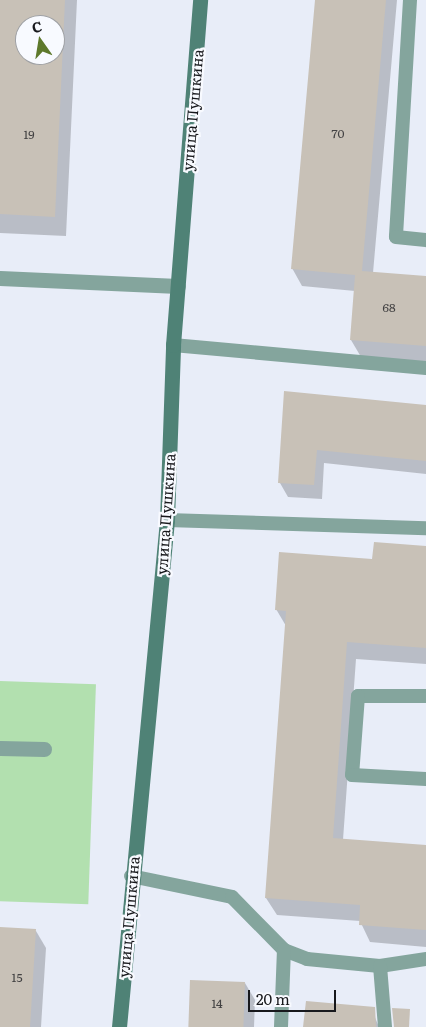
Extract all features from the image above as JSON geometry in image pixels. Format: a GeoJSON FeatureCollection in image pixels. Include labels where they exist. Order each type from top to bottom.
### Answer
{"type":"FeatureCollection","features":[{"type":"Feature","properties":{"kind":"street","name":"улица Пушкина"},"geometry":{"type":"LineString","coordinates":[[119,1027],[131,876],[167,520],[173,345],[200,0]]}},
{"type":"Feature","properties":{"kind":"street"},"geometry":{"type":"LineString","coordinates":[[0,278],[178,286]]}},
{"type":"Feature","properties":{"kind":"street"},"geometry":{"type":"LineString","coordinates":[[0,748],[44,749]]}},
{"type":"Feature","properties":{"kind":"lane"},"geometry":{"type":"LineString","coordinates":[[410,0],[396,237],[426,240]]}},
{"type":"Feature","properties":{"kind":"lane"},"geometry":{"type":"LineString","coordinates":[[173,345],[426,368]]}},
{"type":"Feature","properties":{"kind":"lane"},"geometry":{"type":"LineString","coordinates":[[167,520],[426,528]]}},
{"type":"Feature","properties":{"kind":"lane"},"geometry":{"type":"LineString","coordinates":[[426,696],[358,696],[352,775],[426,780]]}},
{"type":"Feature","properties":{"kind":"lane"},"geometry":{"type":"LineString","coordinates":[[131,876],[232,897],[284,950],[308,959],[380,966],[426,959]]}},
{"type":"Feature","properties":{"kind":"lane"},"geometry":{"type":"LineString","coordinates":[[281,1027],[284,950]]}},
{"type":"Feature","properties":{"kind":"lane"},"geometry":{"type":"LineString","coordinates":[[380,966],[385,1027]]}},
{"type":"Feature","properties":{"kind":"green space"},"geometry":{"type":"Polygon","coordinates":[[[0,681],[96,684],[88,904],[0,901],[0,681]]]}},
{"type":"Feature","properties":{"kind":"building"},"geometry":{"type":"Polygon","coordinates":[[[0,0],[65,0],[64,15],[15,15],[15,65],[62,65],[55,217],[0,214],[0,0]]]}},
{"type":"Feature","properties":{"kind":"building"},"geometry":{"type":"Polygon","coordinates":[[[315,0],[386,0],[362,271],[426,276],[426,346],[350,340],[355,275],[291,269],[315,0]]]}},
{"type":"Feature","properties":{"kind":"building"},"geometry":{"type":"Polygon","coordinates":[[[284,391],[426,405],[426,461],[317,450],[314,485],[278,483],[284,391]]]}},
{"type":"Feature","properties":{"kind":"building"},"geometry":{"type":"Polygon","coordinates":[[[374,542],[426,546],[426,648],[347,642],[333,838],[426,845],[426,930],[359,925],[360,905],[265,898],[286,611],[275,610],[279,552],[372,559],[374,542]]]}},
{"type":"Feature","properties":{"kind":"building"},"geometry":{"type":"Polygon","coordinates":[[[0,927],[36,929],[30,1027],[0,1027],[0,927]]]}},
{"type":"Feature","properties":{"kind":"building"},"geometry":{"type":"Polygon","coordinates":[[[190,980],[245,982],[243,1027],[188,1027],[190,980]]]}},
{"type":"Feature","properties":{"kind":"building"},"geometry":{"type":"Polygon","coordinates":[[[306,1001],[375,1007],[376,1027],[303,1027],[306,1001]]]}},
{"type":"Feature","properties":{"kind":"building"},"geometry":{"type":"Polygon","coordinates":[[[392,1008],[410,1009],[409,1027],[394,1027],[392,1008]]]}}]}
